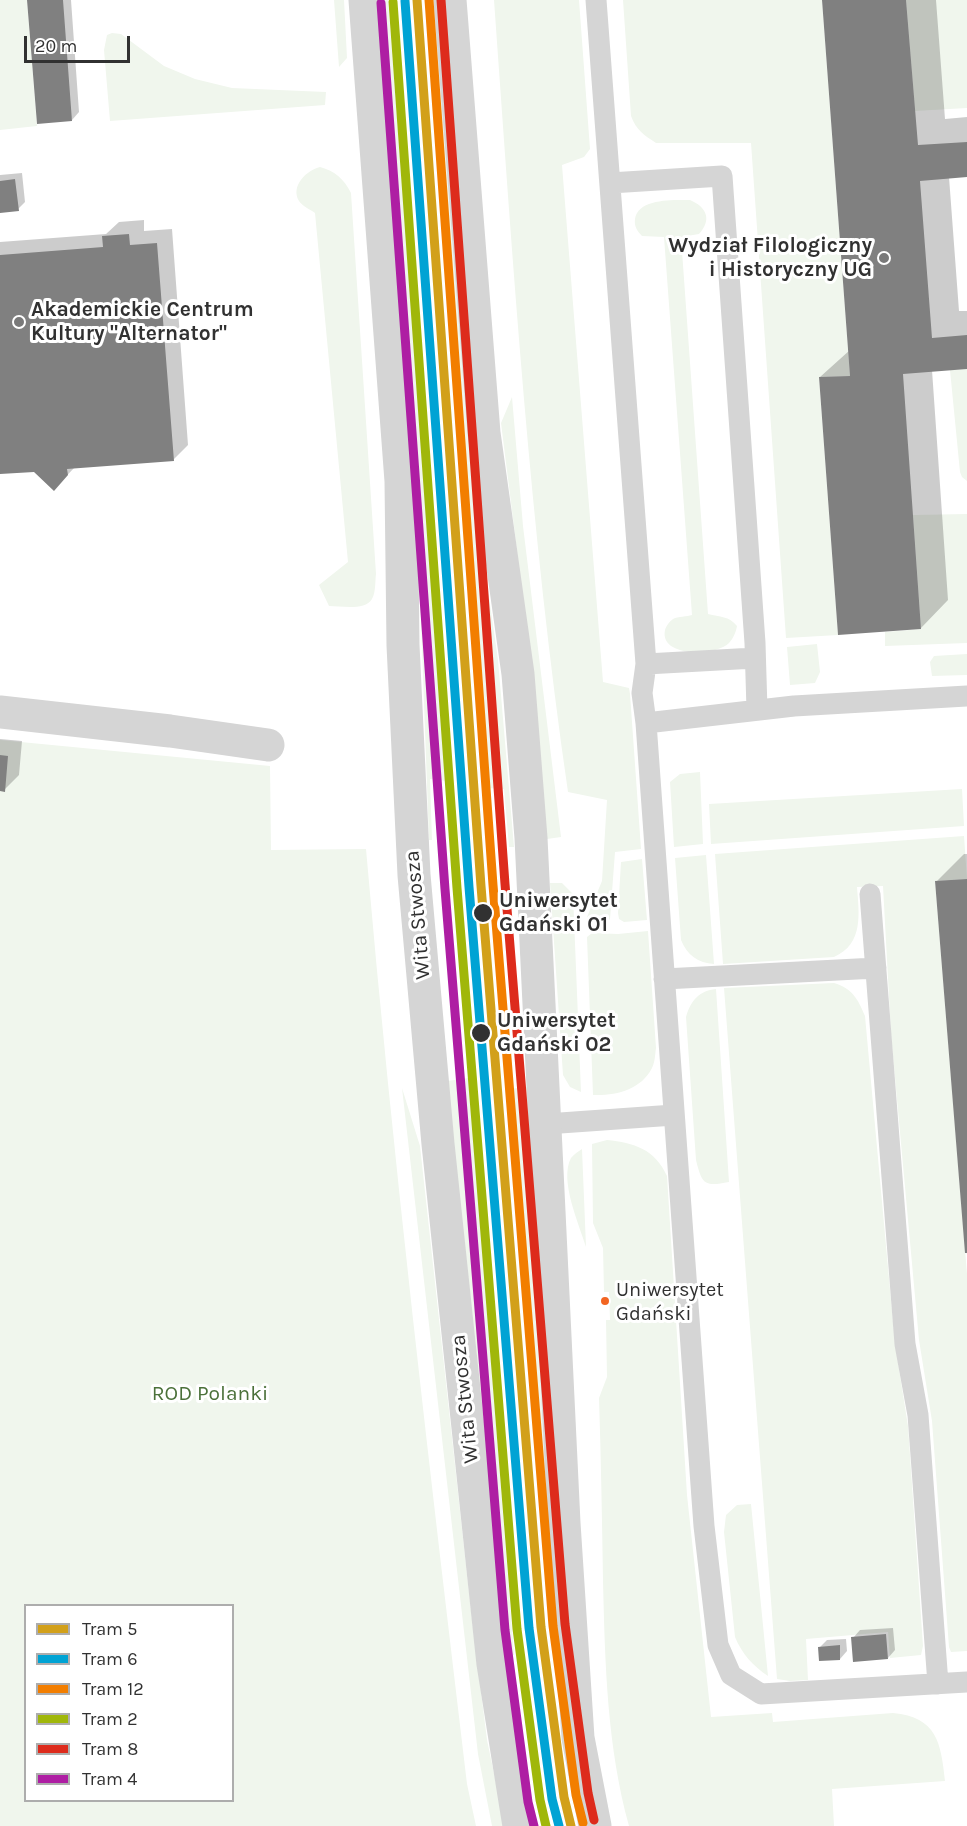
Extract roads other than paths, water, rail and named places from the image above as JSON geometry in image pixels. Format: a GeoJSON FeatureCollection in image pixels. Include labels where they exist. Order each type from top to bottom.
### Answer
{"type":"FeatureCollection","features":[{"type":"Feature","properties":{"kind":"street","name":"Wita Stwosza"},"geometry":{"type":"LineString","coordinates":[[364,0],[400,481],[403,645],[414,875],[438,1144],[491,1653],[519,1826]]}},
{"type":"Feature","properties":{"kind":"street"},"geometry":{"type":"LineString","coordinates":[[450,0],[484,433],[518,674],[531,838],[564,1523],[578,1737],[595,1826]]}},
{"type":"Feature","properties":{"kind":"street"},"geometry":{"type":"LineString","coordinates":[[0,712],[268,745]]}},
{"type":"Feature","properties":{"kind":"lane"},"geometry":{"type":"LineString","coordinates":[[596,0],[646,664],[642,693],[704,1526],[718,1645],[731,1675],[761,1694],[967,1682]]}},
{"type":"Feature","properties":{"kind":"lane"},"geometry":{"type":"LineString","coordinates":[[610,183],[722,176],[757,710]]}},
{"type":"Feature","properties":{"kind":"lane"},"geometry":{"type":"LineString","coordinates":[[646,664],[755,658]]}},
{"type":"Feature","properties":{"kind":"lane"},"geometry":{"type":"LineString","coordinates":[[646,723],[757,710],[967,696]]}},
{"type":"Feature","properties":{"kind":"lane"},"geometry":{"type":"LineString","coordinates":[[870,894],[905,1344],[918,1415],[938,1684]]}},
{"type":"Feature","properties":{"kind":"lane"},"geometry":{"type":"LineString","coordinates":[[664,979],[876,968]]}},
{"type":"Feature","properties":{"kind":"lane"},"geometry":{"type":"LineString","coordinates":[[546,1124],[674,1115]]}},
{"type":"Feature","properties":{"kind":"tram line","name":"5"},"geometry":{"type":"LineString","coordinates":[[417,0],[481,886],[541,1627],[564,1797],[571,1826]]}},
{"type":"Feature","properties":{"kind":"tram line","name":"12"},"geometry":{"type":"LineString","coordinates":[[429,0],[493,885],[553,1626],[576,1795],[583,1823]]}},
{"type":"Feature","properties":{"kind":"tram line","name":"8"},"geometry":{"type":"LineString","coordinates":[[441,0],[505,884],[565,1624],[588,1793],[594,1820]]}},
{"type":"Feature","properties":{"kind":"tram line","name":"6"},"geometry":{"type":"LineString","coordinates":[[405,1],[469,887],[529,1628],[552,1799],[559,1826]]}},
{"type":"Feature","properties":{"kind":"tram line","name":"2"},"geometry":{"type":"LineString","coordinates":[[393,2],[457,888],[517,1629],[540,1800],[546,1826]]}},
{"type":"Feature","properties":{"kind":"tram line","name":"4"},"geometry":{"type":"LineString","coordinates":[[381,3],[445,889],[505,1630],[528,1802],[534,1826]]}},
{"type":"Feature","properties":{"kind":"place","name":"Wydział Filologiczny i Historyczny UG"},"geometry":{"type":"Point","coordinates":[884,258]}},
{"type":"Feature","properties":{"kind":"place","name":"Akademickie Centrum Kultury \"Alternator\""},"geometry":{"type":"Point","coordinates":[19,322]}},
{"type":"Feature","properties":{"kind":"place","name":"Uniwersytet Gdański 01"},"geometry":{"type":"Point","coordinates":[483,913]}},
{"type":"Feature","properties":{"kind":"place","name":"Uniwersytet Gdański 02"},"geometry":{"type":"Point","coordinates":[481,1033]}},
{"type":"Feature","properties":{"kind":"place","name":"Uniwersytet Gdański"},"geometry":{"type":"Point","coordinates":[605,1301]}},
{"type":"Feature","properties":{"kind":"park label","name":"ROD Polanki"},"geometry":{"type":"Point","coordinates":[210,1394]}}]}
